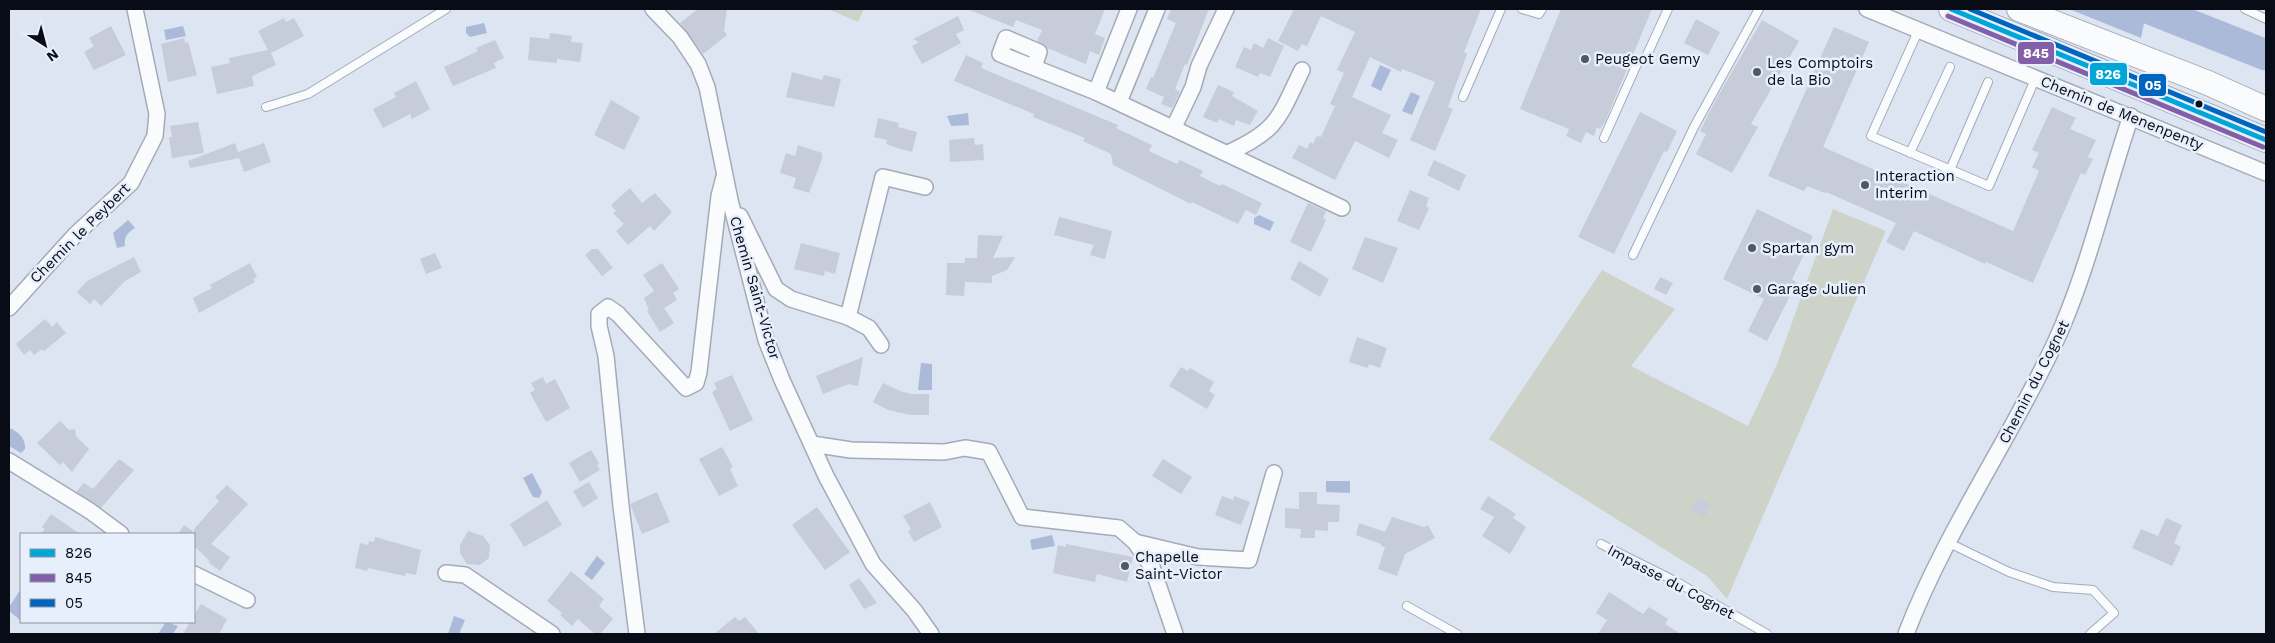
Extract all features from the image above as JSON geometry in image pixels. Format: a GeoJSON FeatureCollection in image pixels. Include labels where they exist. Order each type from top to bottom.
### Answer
{"type":"FeatureCollection","features":[{"type":"Feature","properties":{"kind":"main road"},"geometry":{"type":"LineString","coordinates":[[1951,9],[2266,140]]}},
{"type":"Feature","properties":{"kind":"main road"},"geometry":{"type":"LineString","coordinates":[[2019,9],[2208,83],[2266,109]]}},
{"type":"Feature","properties":{"kind":"street","name":"Chemin le Peybert"},"geometry":{"type":"LineString","coordinates":[[9,308],[75,235],[132,183],[155,136],[157,114],[135,9]]}},
{"type":"Feature","properties":{"kind":"street","name":"Chemin Saint-Victor"},"geometry":{"type":"LineString","coordinates":[[653,9],[680,37],[698,64],[707,87],[730,200],[766,340],[782,380],[826,476],[873,564],[914,610],[931,634]]}},
{"type":"Feature","properties":{"kind":"street"},"geometry":{"type":"LineString","coordinates":[[1096,92],[1129,9]]}},
{"type":"Feature","properties":{"kind":"street"},"geometry":{"type":"LineString","coordinates":[[1119,102],[1157,9]]}},
{"type":"Feature","properties":{"kind":"street"},"geometry":{"type":"LineString","coordinates":[[1174,127],[1193,87],[1199,66],[1226,9]]}},
{"type":"Feature","properties":{"kind":"street","name":"Chemin de Menenpenty"},"geometry":{"type":"LineString","coordinates":[[1867,9],[2266,172]]}},
{"type":"Feature","properties":{"kind":"street"},"geometry":{"type":"LineString","coordinates":[[1034,67],[1174,127],[1342,208]]}},
{"type":"Feature","properties":{"kind":"street"},"geometry":{"type":"LineString","coordinates":[[1228,153],[1252,142],[1278,120],[1302,70]]}},
{"type":"Feature","properties":{"kind":"street","name":"Chemin du Cognet"},"geometry":{"type":"LineString","coordinates":[[1906,634],[1923,590],[1996,458],[2053,346],[2068,312],[2132,116]]}},
{"type":"Feature","properties":{"kind":"street"},"geometry":{"type":"LineString","coordinates":[[636,634],[606,356],[599,326],[599,314],[608,307],[618,314],[686,388],[696,383],[699,372],[719,196],[726,173]]}},
{"type":"Feature","properties":{"kind":"street"},"geometry":{"type":"LineString","coordinates":[[848,316],[883,176],[925,187]]}},
{"type":"Feature","properties":{"kind":"street"},"geometry":{"type":"LineString","coordinates":[[730,200],[750,234],[776,289],[791,299],[848,316],[869,328],[881,345]]}},
{"type":"Feature","properties":{"kind":"street"},"geometry":{"type":"LineString","coordinates":[[812,444],[851,450],[944,452],[965,448],[989,452],[1022,517],[1119,528],[1135,542],[1152,566],[1175,634]]}},
{"type":"Feature","properties":{"kind":"street"},"geometry":{"type":"LineString","coordinates":[[9,461],[90,511],[120,533]]}},
{"type":"Feature","properties":{"kind":"street"},"geometry":{"type":"LineString","coordinates":[[1135,542],[1198,557],[1249,560],[1274,473]]}},
{"type":"Feature","properties":{"kind":"street"},"geometry":{"type":"LineString","coordinates":[[446,573],[465,575],[552,634]]}},
{"type":"Feature","properties":{"kind":"street"},"geometry":{"type":"LineString","coordinates":[[195,574],[247,600]]}},
{"type":"Feature","properties":{"kind":"lane"},"geometry":{"type":"LineString","coordinates":[[266,107],[308,94],[446,9]]}},
{"type":"Feature","properties":{"kind":"lane"},"geometry":{"type":"LineString","coordinates":[[1463,97],[1500,9]]}},
{"type":"Feature","properties":{"kind":"lane"},"geometry":{"type":"LineString","coordinates":[[1522,9],[1539,14],[1542,9]]}},
{"type":"Feature","properties":{"kind":"lane"},"geometry":{"type":"LineString","coordinates":[[1604,138],[1636,64],[1646,57],[1668,9]]}},
{"type":"Feature","properties":{"kind":"lane"},"geometry":{"type":"LineString","coordinates":[[1633,256],[1694,127],[1759,9]]}},
{"type":"Feature","properties":{"kind":"lane"},"geometry":{"type":"LineString","coordinates":[[2245,9],[2266,19]]}},
{"type":"Feature","properties":{"kind":"lane"},"geometry":{"type":"LineString","coordinates":[[1919,29],[1871,136],[1950,170],[1989,186],[2036,77]]}},
{"type":"Feature","properties":{"kind":"lane"},"geometry":{"type":"LineString","coordinates":[[1910,153],[1950,67]]}},
{"type":"Feature","properties":{"kind":"lane"},"geometry":{"type":"LineString","coordinates":[[1950,170],[1988,82]]}},
{"type":"Feature","properties":{"kind":"lane"},"geometry":{"type":"LineString","coordinates":[[1949,542],[2010,572],[2053,587],[2093,590],[2114,613],[2090,634]]}},
{"type":"Feature","properties":{"kind":"lane","name":"Impasse du Cognet"},"geometry":{"type":"LineString","coordinates":[[1601,544],[1675,581],[1767,634]]}},
{"type":"Feature","properties":{"kind":"lane"},"geometry":{"type":"LineString","coordinates":[[1407,606],[1457,634]]}},
{"type":"Feature","properties":{"kind":"shaded area"},"geometry":{"type":"Polygon","coordinates":[[[828,9],[864,9],[858,22],[828,9]]]}},
{"type":"Feature","properties":{"kind":"shaded area"},"geometry":{"type":"Polygon","coordinates":[[[1833,209],[1886,231],[1727,599],[1707,576],[1489,439],[1602,270],[1675,309],[1631,366],[1748,426],[1777,364],[1833,209]]]}},
{"type":"Feature","properties":{"kind":"water"},"geometry":{"type":"Polygon","coordinates":[[[2069,9],[2173,9],[2246,36],[2257,37],[2266,64],[2145,18],[2141,38],[2069,9]]]}},
{"type":"Feature","properties":{"kind":"water"},"geometry":{"type":"Polygon","coordinates":[[[484,23],[487,33],[470,37],[466,33],[466,27],[484,23]]]}},
{"type":"Feature","properties":{"kind":"water"},"geometry":{"type":"Polygon","coordinates":[[[183,26],[186,36],[166,40],[164,30],[183,26]]]}},
{"type":"Feature","properties":{"kind":"water"},"geometry":{"type":"Polygon","coordinates":[[[1380,65],[1391,70],[1381,91],[1371,86],[1380,65]]]}},
{"type":"Feature","properties":{"kind":"water"},"geometry":{"type":"Polygon","coordinates":[[[1411,92],[1420,96],[1412,115],[1402,111],[1411,92]]]}},
{"type":"Feature","properties":{"kind":"water"},"geometry":{"type":"Polygon","coordinates":[[[968,113],[969,125],[951,126],[947,116],[968,113]]]}},
{"type":"Feature","properties":{"kind":"water"},"geometry":{"type":"Polygon","coordinates":[[[1259,215],[1274,222],[1270,231],[1254,224],[1254,218],[1259,215]]]}},
{"type":"Feature","properties":{"kind":"water"},"geometry":{"type":"Polygon","coordinates":[[[128,220],[135,228],[127,236],[125,246],[117,248],[113,233],[128,220]]]}},
{"type":"Feature","properties":{"kind":"water"},"geometry":{"type":"Polygon","coordinates":[[[921,363],[932,364],[932,390],[918,390],[921,363]]]}},
{"type":"Feature","properties":{"kind":"water"},"geometry":{"type":"Polygon","coordinates":[[[9,428],[18,433],[23,439],[25,449],[21,453],[9,446],[9,428]]]}},
{"type":"Feature","properties":{"kind":"water"},"geometry":{"type":"Polygon","coordinates":[[[532,473],[542,492],[539,498],[533,497],[523,478],[532,473]]]}},
{"type":"Feature","properties":{"kind":"water"},"geometry":{"type":"Polygon","coordinates":[[[1326,481],[1350,481],[1350,493],[1326,492],[1326,481]]]}},
{"type":"Feature","properties":{"kind":"water"},"geometry":{"type":"Polygon","coordinates":[[[1052,535],[1055,546],[1032,550],[1030,540],[1052,535]]]}},
{"type":"Feature","properties":{"kind":"water"},"geometry":{"type":"Polygon","coordinates":[[[597,556],[605,563],[592,580],[584,574],[597,556]]]}},
{"type":"Feature","properties":{"kind":"water"},"geometry":{"type":"Polygon","coordinates":[[[20,590],[20,620],[9,611],[9,607],[20,590]]]}},
{"type":"Feature","properties":{"kind":"water"},"geometry":{"type":"Polygon","coordinates":[[[454,616],[465,620],[459,634],[448,634],[454,616]]]}},
{"type":"Feature","properties":{"kind":"water"},"geometry":{"type":"Polygon","coordinates":[[[165,623],[178,626],[173,634],[158,634],[165,623]]]}},
{"type":"Feature","properties":{"kind":"building"},"geometry":{"type":"Polygon","coordinates":[[[698,9],[727,9],[724,31],[727,35],[703,54],[680,23],[698,9]]]}},
{"type":"Feature","properties":{"kind":"building"},"geometry":{"type":"Polygon","coordinates":[[[967,9],[1105,9],[1095,34],[1105,38],[1099,55],[1090,51],[1086,64],[1047,48],[1037,41],[1042,30],[1016,20],[1013,27],[967,9]]]}},
{"type":"Feature","properties":{"kind":"building"},"geometry":{"type":"Polygon","coordinates":[[[1171,9],[1209,9],[1187,65],[1185,64],[1175,89],[1180,92],[1172,108],[1161,104],[1164,97],[1146,89],[1151,77],[1153,78],[1176,23],[1167,19],[1171,9]]]}},
{"type":"Feature","properties":{"kind":"building"},"geometry":{"type":"Polygon","coordinates":[[[1294,9],[1481,9],[1464,52],[1467,54],[1448,107],[1453,109],[1435,151],[1410,140],[1435,82],[1402,69],[1401,72],[1370,57],[1352,97],[1391,115],[1382,133],[1398,140],[1389,158],[1355,141],[1335,180],[1292,158],[1299,145],[1307,149],[1310,142],[1313,144],[1317,136],[1321,137],[1335,106],[1330,104],[1344,73],[1337,70],[1355,32],[1321,16],[1307,46],[1302,44],[1298,51],[1278,41],[1294,9]]]}},
{"type":"Feature","properties":{"kind":"building","name":"Peugeot Gemy"},"geometry":{"type":"Polygon","coordinates":[[[1561,9],[1652,9],[1605,122],[1600,129],[1597,127],[1594,136],[1586,132],[1581,143],[1566,136],[1569,129],[1520,109],[1561,9]]]}},
{"type":"Feature","properties":{"kind":"building"},"geometry":{"type":"Polygon","coordinates":[[[958,16],[964,30],[956,34],[961,43],[922,64],[912,46],[919,42],[913,39],[958,16]]]}},
{"type":"Feature","properties":{"kind":"building"},"geometry":{"type":"Polygon","coordinates":[[[284,18],[286,22],[294,18],[304,36],[271,53],[276,65],[252,76],[254,86],[217,94],[211,67],[230,63],[229,58],[268,50],[258,31],[284,18]]]}},
{"type":"Feature","properties":{"kind":"building"},"geometry":{"type":"Polygon","coordinates":[[[1696,19],[1720,32],[1708,55],[1684,43],[1696,19]]]}},
{"type":"Feature","properties":{"kind":"building","name":"Les Comptoirs de la Bio"},"geometry":{"type":"Polygon","coordinates":[[[1762,20],[1799,41],[1751,124],[1758,127],[1732,173],[1696,154],[1706,134],[1700,131],[1762,20]]]}},
{"type":"Feature","properties":{"kind":"building"},"geometry":{"type":"Polygon","coordinates":[[[111,26],[126,55],[94,70],[84,52],[94,46],[89,38],[111,26]]]}},
{"type":"Feature","properties":{"kind":"building"},"geometry":{"type":"Polygon","coordinates":[[[1834,27],[1869,42],[1823,147],[2013,231],[2039,171],[2032,167],[2039,153],[2032,150],[2052,107],[2076,118],[2070,129],[2096,140],[2088,157],[2093,159],[2085,175],[2081,173],[2033,283],[1986,262],[1985,264],[1914,231],[1904,251],[1886,242],[1896,223],[1826,192],[1807,186],[1804,191],[1768,176],[1834,27]]]}},
{"type":"Feature","properties":{"kind":"building"},"geometry":{"type":"Polygon","coordinates":[[[550,33],[572,36],[571,42],[583,43],[580,62],[557,59],[557,63],[528,60],[530,37],[549,39],[550,33]]]}},
{"type":"Feature","properties":{"kind":"building"},"geometry":{"type":"Polygon","coordinates":[[[184,38],[185,43],[188,42],[197,75],[168,82],[161,44],[184,38]]]}},
{"type":"Feature","properties":{"kind":"building"},"geometry":{"type":"Polygon","coordinates":[[[1268,38],[1284,46],[1270,77],[1260,73],[1258,77],[1235,67],[1244,47],[1251,50],[1254,43],[1263,48],[1268,38]]]}},
{"type":"Feature","properties":{"kind":"building"},"geometry":{"type":"Polygon","coordinates":[[[495,40],[504,58],[494,63],[496,68],[453,86],[444,67],[478,51],[476,48],[495,40]]]}},
{"type":"Feature","properties":{"kind":"building"},"geometry":{"type":"Polygon","coordinates":[[[966,55],[983,63],[981,68],[1118,125],[1116,128],[1152,145],[1149,151],[1177,164],[1180,160],[1203,171],[1200,176],[1262,203],[1256,215],[1246,210],[1238,224],[1192,202],[1191,204],[1113,165],[1111,154],[1083,141],[1085,138],[1033,117],[1034,114],[954,81],[966,55]]]}},
{"type":"Feature","properties":{"kind":"building"},"geometry":{"type":"Polygon","coordinates":[[[792,72],[822,80],[824,75],[841,79],[834,107],[786,97],[792,72]]]}},
{"type":"Feature","properties":{"kind":"building"},"geometry":{"type":"Polygon","coordinates":[[[416,81],[430,109],[412,119],[410,114],[383,128],[373,109],[396,97],[394,93],[416,81]]]}},
{"type":"Feature","properties":{"kind":"building"},"geometry":{"type":"Polygon","coordinates":[[[1218,85],[1234,92],[1232,96],[1258,111],[1250,125],[1236,120],[1234,126],[1219,119],[1217,123],[1203,117],[1218,85]]]}},
{"type":"Feature","properties":{"kind":"building"},"geometry":{"type":"Polygon","coordinates":[[[611,100],[640,117],[624,150],[594,135],[611,100]]]}},
{"type":"Feature","properties":{"kind":"building"},"geometry":{"type":"Polygon","coordinates":[[[1640,112],[1677,131],[1667,152],[1664,151],[1614,254],[1578,237],[1640,112]]]}},
{"type":"Feature","properties":{"kind":"building"},"geometry":{"type":"Polygon","coordinates":[[[878,118],[899,123],[898,127],[917,132],[912,152],[886,144],[887,140],[874,137],[878,118]]]}},
{"type":"Feature","properties":{"kind":"building"},"geometry":{"type":"Polygon","coordinates":[[[198,122],[204,153],[172,158],[169,137],[172,137],[170,126],[198,122]]]}},
{"type":"Feature","properties":{"kind":"building"},"geometry":{"type":"Polygon","coordinates":[[[974,138],[975,145],[983,144],[984,160],[950,162],[949,140],[974,138]]]}},
{"type":"Feature","properties":{"kind":"building"},"geometry":{"type":"Polygon","coordinates":[[[235,143],[238,152],[264,143],[271,162],[244,172],[239,158],[190,168],[188,161],[235,143]]]}},
{"type":"Feature","properties":{"kind":"building"},"geometry":{"type":"Polygon","coordinates":[[[798,145],[822,153],[822,159],[809,193],[793,188],[796,178],[780,173],[786,153],[795,156],[798,145]]]}},
{"type":"Feature","properties":{"kind":"building"},"geometry":{"type":"Polygon","coordinates":[[[1434,160],[1466,175],[1459,191],[1427,175],[1434,160]]]}},
{"type":"Feature","properties":{"kind":"building"},"geometry":{"type":"Polygon","coordinates":[[[630,188],[642,203],[655,193],[672,212],[654,231],[650,226],[628,245],[616,231],[624,224],[613,213],[616,211],[611,205],[630,188]]]}},
{"type":"Feature","properties":{"kind":"building"},"geometry":{"type":"Polygon","coordinates":[[[1410,190],[1429,198],[1426,206],[1429,208],[1419,230],[1397,221],[1410,190]]]}},
{"type":"Feature","properties":{"kind":"building"},"geometry":{"type":"Polygon","coordinates":[[[1308,203],[1326,211],[1323,218],[1326,220],[1311,252],[1290,242],[1308,203]]]}},
{"type":"Feature","properties":{"kind":"building"},"geometry":{"type":"Polygon","coordinates":[[[1757,209],[1813,236],[1792,279],[1799,284],[1791,294],[1767,341],[1748,331],[1764,299],[1723,279],[1757,209]]]}},
{"type":"Feature","properties":{"kind":"building"},"geometry":{"type":"Polygon","coordinates":[[[1059,217],[1112,231],[1105,259],[1090,255],[1094,245],[1054,235],[1059,217]]]}},
{"type":"Feature","properties":{"kind":"building"},"geometry":{"type":"Polygon","coordinates":[[[978,235],[1003,236],[993,258],[1015,257],[1007,270],[992,276],[992,283],[965,282],[964,296],[946,295],[947,263],[965,263],[965,258],[977,258],[978,235]]]}},
{"type":"Feature","properties":{"kind":"building"},"geometry":{"type":"Polygon","coordinates":[[[1365,237],[1398,248],[1383,283],[1352,269],[1365,237]]]}},
{"type":"Feature","properties":{"kind":"building"},"geometry":{"type":"Polygon","coordinates":[[[801,243],[840,253],[835,274],[825,271],[824,276],[794,269],[801,243]]]}},
{"type":"Feature","properties":{"kind":"building"},"geometry":{"type":"Polygon","coordinates":[[[592,249],[598,249],[613,268],[602,276],[585,255],[592,249]]]}},
{"type":"Feature","properties":{"kind":"building"},"geometry":{"type":"Polygon","coordinates":[[[435,253],[442,268],[426,274],[420,259],[435,253]]]}},
{"type":"Feature","properties":{"kind":"building"},"geometry":{"type":"Polygon","coordinates":[[[134,257],[141,272],[125,281],[101,306],[94,299],[90,304],[77,292],[87,281],[134,257]]]}},
{"type":"Feature","properties":{"kind":"building"},"geometry":{"type":"Polygon","coordinates":[[[1299,261],[1329,279],[1320,297],[1290,279],[1299,261]]]}},
{"type":"Feature","properties":{"kind":"building"},"geometry":{"type":"Polygon","coordinates":[[[250,263],[257,277],[253,279],[255,282],[199,313],[193,298],[212,288],[210,285],[250,263]]]}},
{"type":"Feature","properties":{"kind":"building"},"geometry":{"type":"Polygon","coordinates":[[[662,263],[679,289],[673,293],[677,300],[664,308],[674,323],[660,332],[647,311],[649,310],[644,298],[654,291],[643,275],[662,263]]]}},
{"type":"Feature","properties":{"kind":"building"},"geometry":{"type":"Polygon","coordinates":[[[1660,277],[1673,283],[1666,295],[1654,289],[1660,277]]]}},
{"type":"Feature","properties":{"kind":"building"},"geometry":{"type":"Polygon","coordinates":[[[45,319],[52,327],[57,322],[66,333],[44,351],[42,349],[34,355],[30,350],[24,355],[16,344],[45,319]]]}},
{"type":"Feature","properties":{"kind":"building"},"geometry":{"type":"Polygon","coordinates":[[[1357,337],[1387,348],[1380,368],[1369,364],[1368,368],[1349,362],[1357,337]]]}},
{"type":"Feature","properties":{"kind":"building"},"geometry":{"type":"Polygon","coordinates":[[[863,357],[858,386],[849,384],[823,394],[816,376],[863,357]]]}},
{"type":"Feature","properties":{"kind":"building"},"geometry":{"type":"Polygon","coordinates":[[[1181,367],[1188,371],[1190,368],[1214,382],[1209,391],[1215,395],[1207,409],[1169,386],[1181,367]]]}},
{"type":"Feature","properties":{"kind":"building"},"geometry":{"type":"Polygon","coordinates":[[[732,375],[753,420],[730,431],[712,392],[717,389],[714,383],[732,375]]]}},
{"type":"Feature","properties":{"kind":"building"},"geometry":{"type":"Polygon","coordinates":[[[543,377],[546,384],[555,379],[570,408],[546,422],[530,393],[535,390],[531,383],[543,377]]]}},
{"type":"Feature","properties":{"kind":"building"},"geometry":{"type":"Polygon","coordinates":[[[883,383],[912,394],[929,394],[929,415],[911,415],[888,410],[873,402],[883,383]]]}},
{"type":"Feature","properties":{"kind":"building"},"geometry":{"type":"Polygon","coordinates":[[[60,421],[69,430],[75,429],[76,436],[89,449],[72,472],[63,462],[60,465],[37,443],[60,421]]]}},
{"type":"Feature","properties":{"kind":"building"},"geometry":{"type":"Polygon","coordinates":[[[722,447],[733,467],[730,469],[738,486],[719,496],[699,459],[722,447]]]}},
{"type":"Feature","properties":{"kind":"building"},"geometry":{"type":"Polygon","coordinates":[[[591,450],[599,463],[597,465],[600,470],[580,482],[569,463],[591,450]]]}},
{"type":"Feature","properties":{"kind":"building"},"geometry":{"type":"Polygon","coordinates":[[[119,459],[134,470],[101,508],[76,492],[84,483],[93,489],[119,459]]]}},
{"type":"Feature","properties":{"kind":"building"},"geometry":{"type":"Polygon","coordinates":[[[1163,459],[1192,477],[1181,494],[1152,476],[1163,459]]]}},
{"type":"Feature","properties":{"kind":"building"},"geometry":{"type":"Polygon","coordinates":[[[589,482],[598,498],[583,508],[573,491],[589,482]]]}},
{"type":"Feature","properties":{"kind":"building"},"geometry":{"type":"Polygon","coordinates":[[[227,485],[248,504],[211,544],[230,557],[220,571],[208,562],[210,561],[195,547],[195,533],[179,532],[184,525],[194,532],[194,529],[219,501],[215,497],[227,485]]]}},
{"type":"Feature","properties":{"kind":"building"},"geometry":{"type":"Polygon","coordinates":[[[657,492],[670,522],[642,534],[630,504],[657,492]]]}},
{"type":"Feature","properties":{"kind":"building"},"geometry":{"type":"Polygon","coordinates":[[[1299,492],[1317,492],[1317,504],[1340,505],[1339,522],[1328,522],[1328,531],[1315,530],[1315,538],[1300,538],[1301,529],[1285,528],[1285,508],[1299,509],[1299,492]]]}},
{"type":"Feature","properties":{"kind":"building"},"geometry":{"type":"Polygon","coordinates":[[[1222,496],[1233,500],[1234,496],[1250,502],[1241,525],[1215,515],[1222,496]]]}},
{"type":"Feature","properties":{"kind":"building"},"geometry":{"type":"Polygon","coordinates":[[[1488,496],[1516,514],[1513,518],[1526,527],[1510,554],[1482,536],[1494,517],[1480,509],[1488,496]]]}},
{"type":"Feature","properties":{"kind":"building"},"geometry":{"type":"Polygon","coordinates":[[[1698,498],[1711,505],[1704,517],[1691,510],[1698,498]]]}},
{"type":"Feature","properties":{"kind":"building"},"geometry":{"type":"Polygon","coordinates":[[[547,500],[562,525],[524,547],[510,524],[547,500]]]}},
{"type":"Feature","properties":{"kind":"building"},"geometry":{"type":"Polygon","coordinates":[[[930,502],[942,527],[914,542],[908,531],[911,529],[903,516],[930,502]]]}},
{"type":"Feature","properties":{"kind":"building"},"geometry":{"type":"Polygon","coordinates":[[[817,507],[850,552],[825,570],[792,525],[817,507]]]}},
{"type":"Feature","properties":{"kind":"building"},"geometry":{"type":"Polygon","coordinates":[[[51,514],[79,533],[42,533],[45,529],[42,527],[51,514]]]}},
{"type":"Feature","properties":{"kind":"building"},"geometry":{"type":"Polygon","coordinates":[[[1392,517],[1424,527],[1428,525],[1435,538],[1405,554],[1397,576],[1378,569],[1385,547],[1356,535],[1359,523],[1385,532],[1392,517]]]}},
{"type":"Feature","properties":{"kind":"building"},"geometry":{"type":"Polygon","coordinates":[[[2166,518],[2182,525],[2174,543],[2181,547],[2172,566],[2132,548],[2141,529],[2158,536],[2166,518]]]}},
{"type":"Feature","properties":{"kind":"building"},"geometry":{"type":"Polygon","coordinates":[[[468,531],[483,536],[490,545],[489,558],[480,565],[467,564],[460,553],[460,545],[468,531]]]}},
{"type":"Feature","properties":{"kind":"building"},"geometry":{"type":"Polygon","coordinates":[[[375,537],[421,550],[416,575],[406,573],[405,576],[368,568],[367,571],[355,568],[360,543],[368,545],[369,541],[374,542],[375,537]]]}},
{"type":"Feature","properties":{"kind":"building"},"geometry":{"type":"Polygon","coordinates":[[[1066,544],[1133,557],[1127,582],[1097,574],[1095,582],[1053,573],[1058,545],[1066,547],[1066,544]]]}},
{"type":"Feature","properties":{"kind":"building"},"geometry":{"type":"Polygon","coordinates":[[[571,571],[604,599],[599,606],[613,619],[600,634],[595,634],[578,619],[572,626],[560,615],[562,613],[547,601],[571,571]]]}},
{"type":"Feature","properties":{"kind":"building"},"geometry":{"type":"Polygon","coordinates":[[[859,578],[877,603],[864,609],[849,585],[859,578]]]}},
{"type":"Feature","properties":{"kind":"building"},"geometry":{"type":"Polygon","coordinates":[[[1609,592],[1643,614],[1649,607],[1668,619],[1665,624],[1681,634],[1598,634],[1607,620],[1596,613],[1609,592]]]}},
{"type":"Feature","properties":{"kind":"building"},"geometry":{"type":"Polygon","coordinates":[[[201,604],[227,619],[219,634],[183,634],[189,623],[195,623],[195,613],[201,604]]]}},
{"type":"Feature","properties":{"kind":"building"},"geometry":{"type":"Polygon","coordinates":[[[735,617],[739,621],[745,617],[759,634],[714,634],[735,617]]]}},
{"type":"Feature","properties":{"kind":"waterway"},"geometry":{"type":"LineString","coordinates":[[2150,9],[2266,55]]}},
{"type":"Feature","properties":{"kind":"transit line","name":"826"},"geometry":{"type":"LineString","coordinates":[[1951,9],[2266,140]]}},
{"type":"Feature","properties":{"kind":"transit line","name":"05"},"geometry":{"type":"LineString","coordinates":[[1970,9],[2266,132]]}},
{"type":"Feature","properties":{"kind":"transit line","name":"845"},"geometry":{"type":"LineString","coordinates":[[1948,16],[2263,147]]}},
{"type":"Feature","properties":{"kind":"place","name":"Peugeot Gemy"},"geometry":{"type":"Point","coordinates":[1585,59]}},
{"type":"Feature","properties":{"kind":"place","name":"Les Comptoirs de la Bio"},"geometry":{"type":"Point","coordinates":[1757,72]}},
{"type":"Feature","properties":{"kind":"place","name":"Interaction Interim"},"geometry":{"type":"Point","coordinates":[1865,185]}},
{"type":"Feature","properties":{"kind":"place","name":"Spartan gym"},"geometry":{"type":"Point","coordinates":[1752,248]}},
{"type":"Feature","properties":{"kind":"place","name":"Garage Julien"},"geometry":{"type":"Point","coordinates":[1757,289]}},
{"type":"Feature","properties":{"kind":"place","name":"Chapelle Saint-Victor"},"geometry":{"type":"Point","coordinates":[1125,566]}}]}
